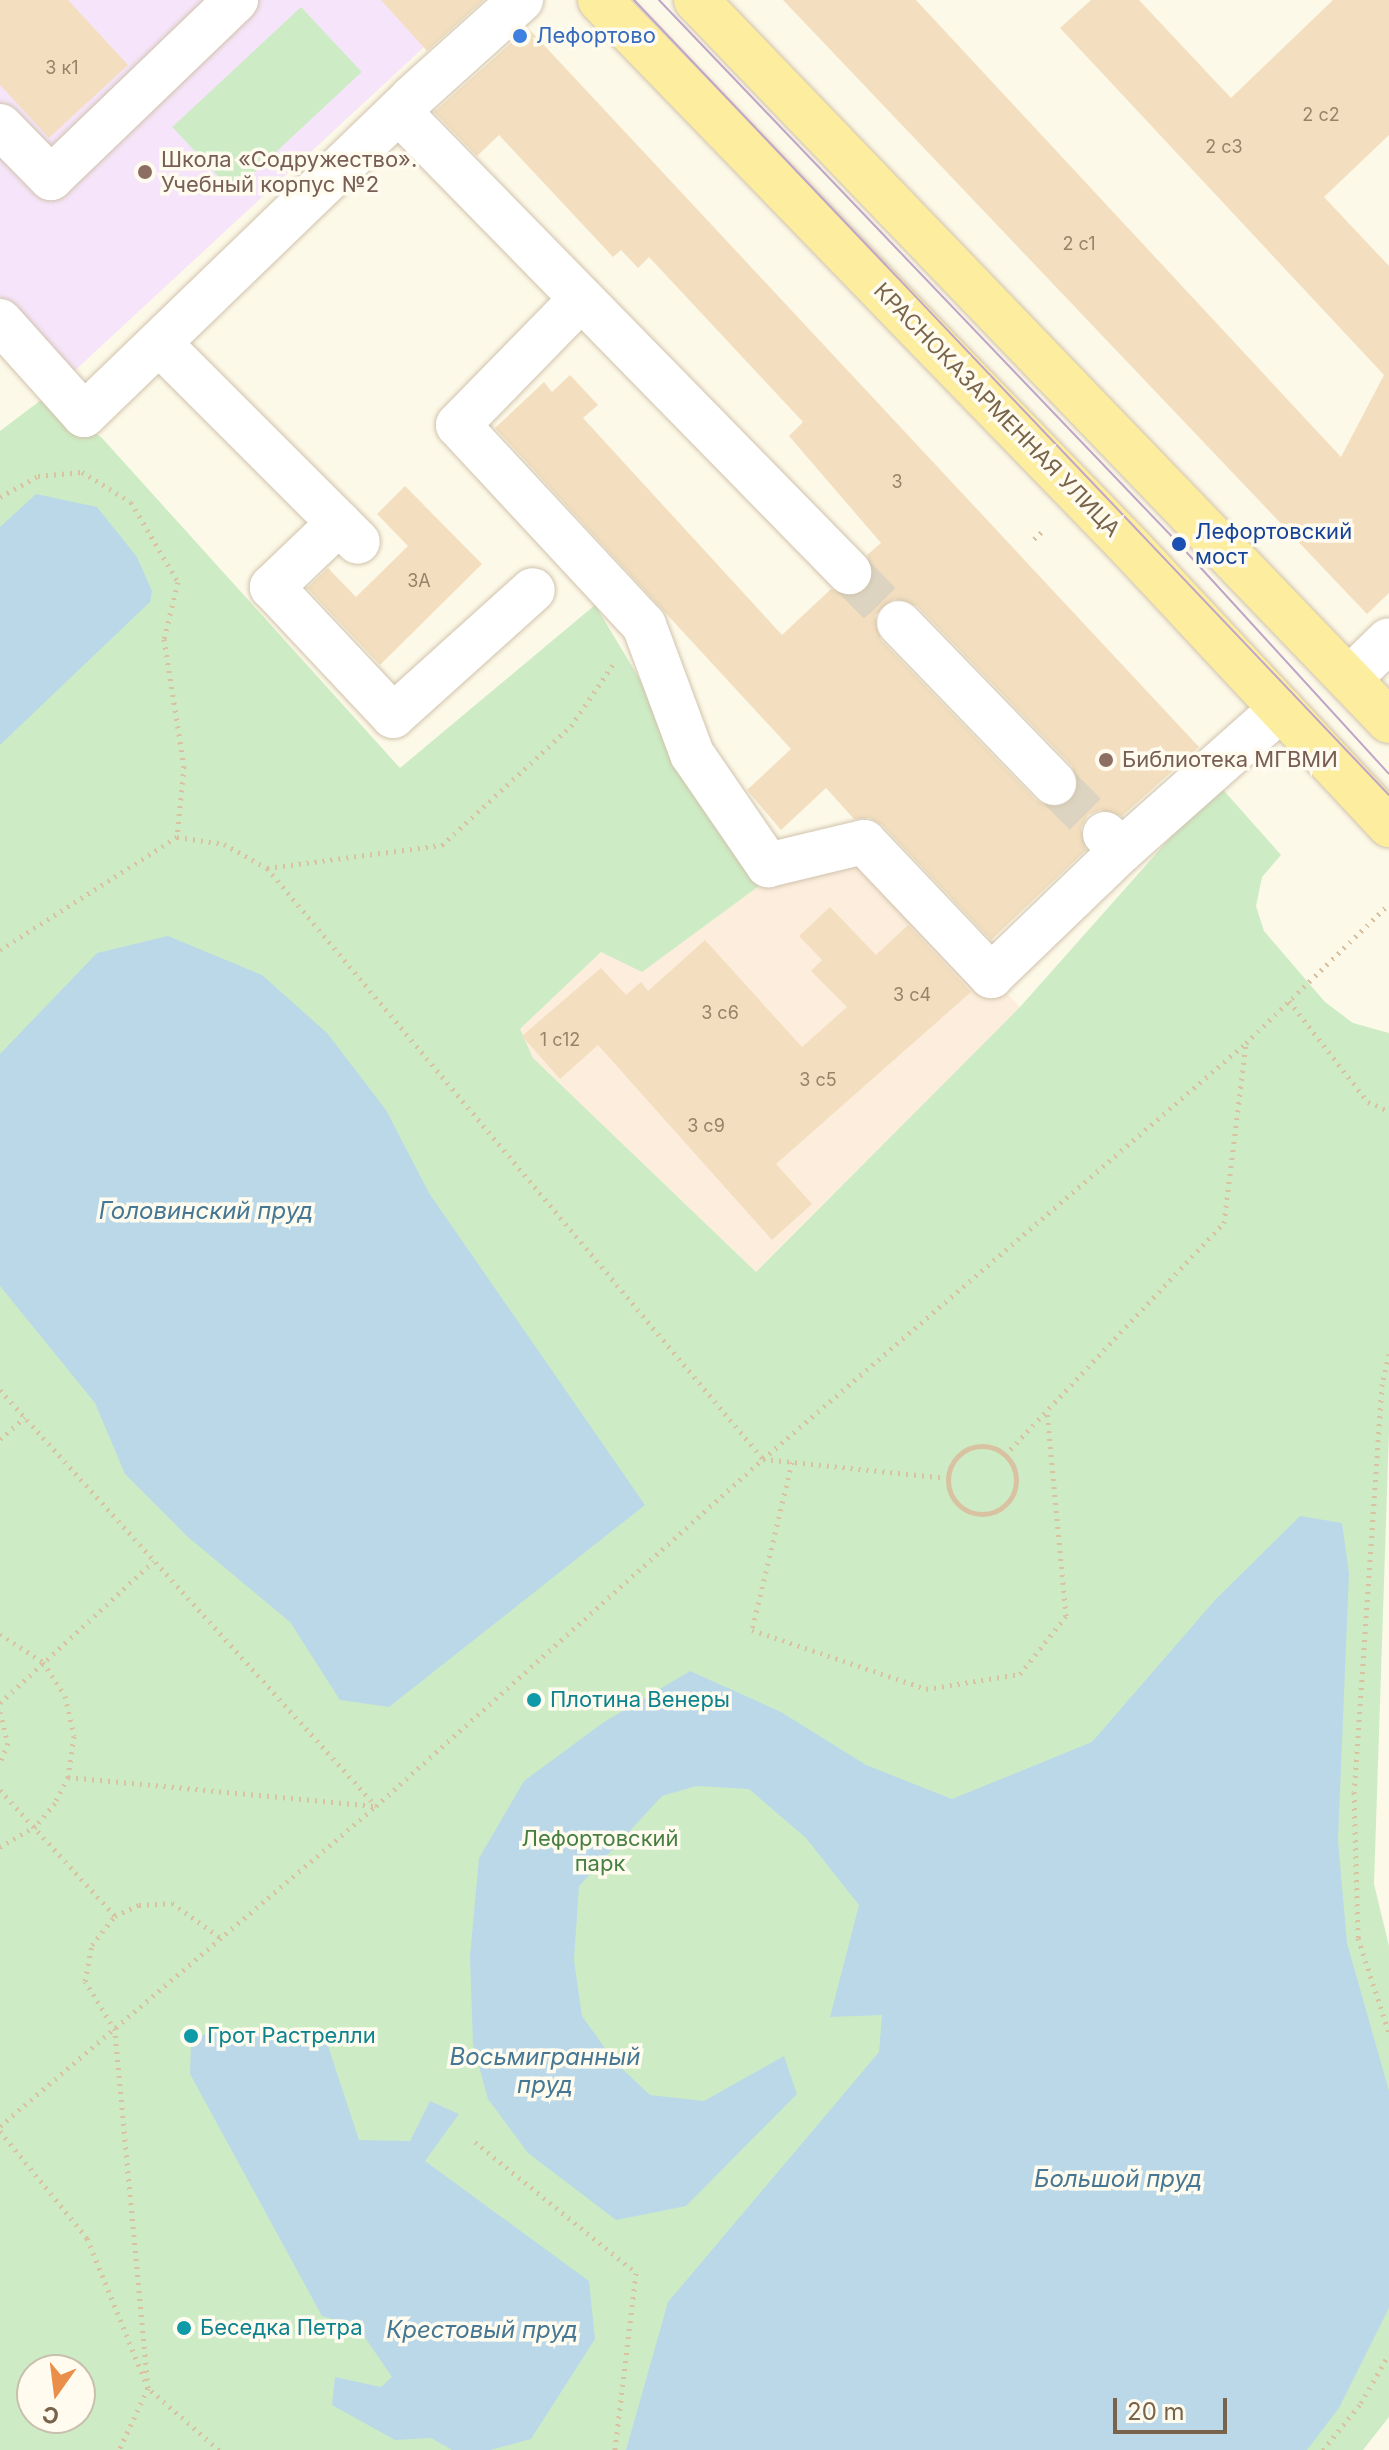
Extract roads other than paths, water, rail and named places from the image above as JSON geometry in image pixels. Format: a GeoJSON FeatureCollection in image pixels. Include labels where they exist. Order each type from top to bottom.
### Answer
{"type":"FeatureCollection","features":[{"type":"Feature","properties":{"kind":"main road","name":"КРАСНОКАЗАРМЕННАЯ УЛИЦА"},"geometry":{"type":"LineString","coordinates":[[600,0],[1389,825]]}},
{"type":"Feature","properties":{"kind":"main road"},"geometry":{"type":"LineString","coordinates":[[696,0],[1389,721]]}},
{"type":"Feature","properties":{"kind":"lane"},"geometry":{"type":"LineString","coordinates":[[0,126],[51,178],[236,0]]}},
{"type":"Feature","properties":{"kind":"lane"},"geometry":{"type":"LineString","coordinates":[[0,321],[84,415],[399,112],[521,0]]}},
{"type":"Feature","properties":{"kind":"lane"},"geometry":{"type":"LineString","coordinates":[[399,112],[849,572]]}},
{"type":"Feature","properties":{"kind":"lane"},"geometry":{"type":"LineString","coordinates":[[581,299],[458,425],[644,625],[692,754],[768,865],[864,842],[991,976],[1113,843],[1281,709]]}},
{"type":"Feature","properties":{"kind":"lane"},"geometry":{"type":"LineString","coordinates":[[159,343],[349,532],[272,587],[393,716],[533,590]]}},
{"type":"Feature","properties":{"kind":"lane"},"geometry":{"type":"LineString","coordinates":[[899,623],[1054,783]]}},
{"type":"Feature","properties":{"kind":"lane"},"geometry":{"type":"LineString","coordinates":[[1350,678],[1389,640]]}},
{"type":"Feature","properties":{"kind":"water"},"geometry":{"type":"Polygon","coordinates":[[[36,494],[97,507],[137,557],[152,591],[150,602],[0,745],[0,527],[36,494]]]}},
{"type":"Feature","properties":{"kind":"water","name":"Головинский пруд"},"geometry":{"type":"Polygon","coordinates":[[[168,936],[262,975],[327,1033],[386,1110],[429,1193],[645,1505],[389,1707],[340,1700],[290,1622],[188,1537],[125,1474],[95,1403],[0,1286],[0,1054],[97,953],[168,936]]]}},
{"type":"Feature","properties":{"kind":"water","name":"Большой пруд"},"geometry":{"type":"Polygon","coordinates":[[[1300,1516],[1342,1523],[1349,1573],[1338,1840],[1347,1943],[1389,2091],[1389,2308],[1339,2408],[1307,2450],[626,2450],[668,2302],[879,2052],[882,2015],[830,2017],[859,1905],[806,1838],[749,1789],[696,1786],[662,1796],[579,1886],[574,1960],[582,2016],[615,2062],[650,2095],[704,2101],[784,2056],[797,2094],[686,2206],[616,2220],[528,2153],[488,2099],[473,2045],[470,1956],[479,1858],[524,1781],[604,1722],[690,1671],[781,1712],[866,1765],[952,1799],[1092,1742],[1215,1600],[1300,1516]]]}},
{"type":"Feature","properties":{"kind":"water","name":"Крестовый пруд"},"geometry":{"type":"Polygon","coordinates":[[[215,2028],[326,2040],[359,2140],[410,2141],[430,2101],[459,2114],[425,2161],[589,2281],[595,2339],[531,2439],[490,2450],[452,2450],[431,2438],[395,2440],[332,2405],[335,2377],[381,2387],[392,2377],[357,2326],[322,2316],[190,2074],[191,2042],[215,2028]]]}},
{"type":"Feature","properties":{"kind":"tunnel"},"geometry":{"type":"LineString","coordinates":[[849,572],[899,623]]}},
{"type":"Feature","properties":{"kind":"tunnel"},"geometry":{"type":"LineString","coordinates":[[1054,783],[1105,834]]}},
{"type":"Feature","properties":{"kind":"tram line"},"geometry":{"type":"LineString","coordinates":[[634,0],[1389,795]]}},
{"type":"Feature","properties":{"kind":"tram line"},"geometry":{"type":"LineString","coordinates":[[659,0],[1179,544],[1389,774]]}},
{"type":"Feature","properties":{"kind":"place","name":"Лефортово"},"geometry":{"type":"Point","coordinates":[520,36]}},
{"type":"Feature","properties":{"kind":"place","name":"Школа «Содружество». Учебный корпус №2"},"geometry":{"type":"Point","coordinates":[145,172]}},
{"type":"Feature","properties":{"kind":"place","name":"Лефортовский мост"},"geometry":{"type":"Point","coordinates":[1179,544]}},
{"type":"Feature","properties":{"kind":"place","name":"Библиотека МГВМИ"},"geometry":{"type":"Point","coordinates":[1106,760]}},
{"type":"Feature","properties":{"kind":"place","name":"Плотина Венеры"},"geometry":{"type":"Point","coordinates":[534,1700]}},
{"type":"Feature","properties":{"kind":"place","name":"Грот Растрелли"},"geometry":{"type":"Point","coordinates":[191,2036]}},
{"type":"Feature","properties":{"kind":"place","name":"Беседка Петра"},"geometry":{"type":"Point","coordinates":[184,2328]}},
{"type":"Feature","properties":{"kind":"park label","name":"Лефортовский парк"},"geometry":{"type":"Point","coordinates":[600,1850]}},
{"type":"Feature","properties":{"kind":"water label","name":"Восьмигранный пруд"},"geometry":{"type":"Point","coordinates":[545,2071]}}]}
